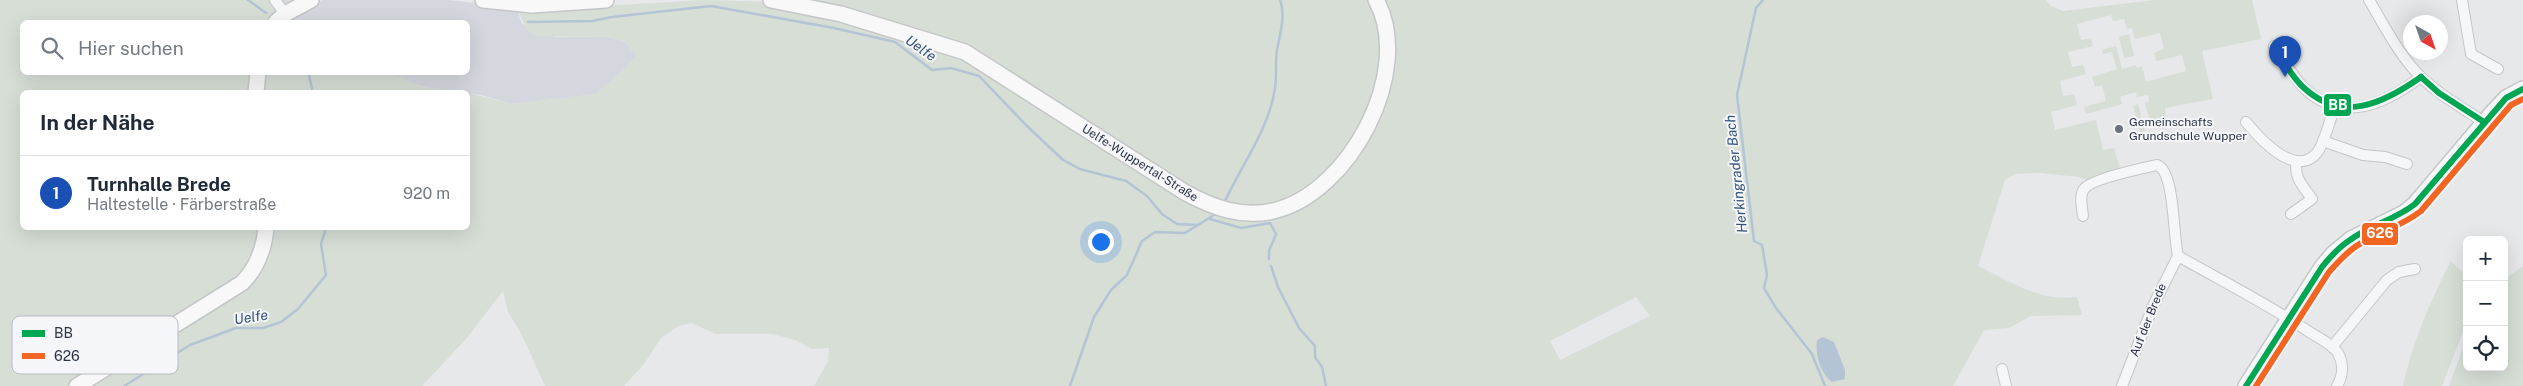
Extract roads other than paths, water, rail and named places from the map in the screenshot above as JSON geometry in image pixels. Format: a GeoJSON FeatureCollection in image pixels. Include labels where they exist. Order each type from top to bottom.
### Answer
{"type":"FeatureCollection","features":[{"type":"Feature","properties":{"kind":"main road"},"geometry":{"type":"LineString","coordinates":[[281,18],[312,0]]}},
{"type":"Feature","properties":{"kind":"main road"},"geometry":{"type":"LineString","coordinates":[[483,0],[532,5],[606,0]]}},
{"type":"Feature","properties":{"kind":"main road","name":"Uelfe-Wuppertal-Straße"},"geometry":{"type":"LineString","coordinates":[[771,0],[841,14],[965,52],[1186,193],[1217,208],[1250,214],[1284,208],[1315,190],[1334,172],[1365,130],[1380,96],[1387,62],[1386,32],[1376,0]]}},
{"type":"Feature","properties":{"kind":"main road"},"geometry":{"type":"LineString","coordinates":[[256,90],[258,75]]}},
{"type":"Feature","properties":{"kind":"main road"},"geometry":{"type":"LineString","coordinates":[[2246,386],[2322,267],[2333,254],[2357,235],[2412,207],[2506,98],[2523,89]]}},
{"type":"Feature","properties":{"kind":"main road"},"geometry":{"type":"LineString","coordinates":[[178,323],[242,283],[256,265],[262,252],[266,230]]}},
{"type":"Feature","properties":{"kind":"main road"},"geometry":{"type":"LineString","coordinates":[[77,386],[96,374]]}},
{"type":"Feature","properties":{"kind":"street"},"geometry":{"type":"LineString","coordinates":[[275,0],[281,18]]}},
{"type":"Feature","properties":{"kind":"street"},"geometry":{"type":"LineString","coordinates":[[2369,0],[2402,53],[2420,77],[2439,93],[2484,122]]}},
{"type":"Feature","properties":{"kind":"street"},"geometry":{"type":"LineString","coordinates":[[2462,0],[2471,54],[2498,69]]}},
{"type":"Feature","properties":{"kind":"street"},"geometry":{"type":"LineString","coordinates":[[2274,46],[2302,86],[2316,97],[2335,106],[2357,107],[2377,104],[2420,77]]}},
{"type":"Feature","properties":{"kind":"street"},"geometry":{"type":"LineString","coordinates":[[2246,122],[2268,146],[2283,156],[2297,161],[2307,159],[2315,154],[2335,106]]}},
{"type":"Feature","properties":{"kind":"street"},"geometry":{"type":"LineString","coordinates":[[2322,141],[2363,155],[2385,157],[2407,164]]}},
{"type":"Feature","properties":{"kind":"street"},"geometry":{"type":"LineString","coordinates":[[2291,214],[2312,199],[2297,178],[2295,170],[2297,161]]}},
{"type":"Feature","properties":{"kind":"street"},"geometry":{"type":"LineString","coordinates":[[2083,216],[2082,194],[2086,187],[2117,175],[2160,166],[2164,170],[2169,185],[2178,256],[2289,318],[2332,347],[2339,355],[2342,364],[2341,377],[2337,386]]}},
{"type":"Feature","properties":{"kind":"street","name":"Auf der Brede"},"geometry":{"type":"LineString","coordinates":[[2122,386],[2153,306],[2178,256]]}},
{"type":"Feature","properties":{"kind":"street"},"geometry":{"type":"LineString","coordinates":[[2332,347],[2387,280],[2399,272],[2415,269]]}},
{"type":"Feature","properties":{"kind":"street"},"geometry":{"type":"LineString","coordinates":[[2002,370],[2006,386]]}},
{"type":"Feature","properties":{"kind":"water"},"geometry":{"type":"Polygon","coordinates":[[[1823,337],[1834,342],[1845,370],[1845,379],[1832,382],[1824,374],[1818,357],[1817,345],[1817,340],[1823,337]]]}},
{"type":"Feature","properties":{"kind":"waterway"},"geometry":{"type":"LineString","coordinates":[[248,0],[266,13]]}},
{"type":"Feature","properties":{"kind":"waterway","name":"Uelfe"},"geometry":{"type":"LineString","coordinates":[[1225,201],[1261,132],[1272,103],[1276,83],[1277,50],[1281,31],[1282,6],[1280,0]]}},
{"type":"Feature","properties":{"kind":"waterway","name":"Herkingrader Bach"},"geometry":{"type":"LineString","coordinates":[[1763,0],[1756,8],[1737,95],[1754,241],[1762,245],[1767,275],[1764,288],[1776,308],[1812,354],[1825,386]]}},
{"type":"Feature","properties":{"kind":"waterway","name":"Uelfe"},"geometry":{"type":"LineString","coordinates":[[528,22],[592,21],[711,6],[834,28],[895,42],[932,70],[951,68],[979,76],[1063,160],[1080,169],[1126,181],[1147,196],[1162,214],[1177,224],[1198,225],[1217,213]]}},
{"type":"Feature","properties":{"kind":"waterway","name":"Uelfe"},"geometry":{"type":"LineString","coordinates":[[309,75],[312,90]]}},
{"type":"Feature","properties":{"kind":"waterway"},"geometry":{"type":"LineString","coordinates":[[1210,219],[1241,228],[1270,223],[1276,234],[1269,251],[1269,259]]}},
{"type":"Feature","properties":{"kind":"waterway"},"geometry":{"type":"LineString","coordinates":[[1070,386],[1094,317],[1111,290],[1127,275],[1142,241],[1155,232],[1185,233],[1198,225]]}},
{"type":"Feature","properties":{"kind":"waterway","name":"Uelfe"},"geometry":{"type":"LineString","coordinates":[[178,352],[190,345],[236,328],[263,328],[281,322],[298,309],[326,275],[321,244],[325,230]]}},
{"type":"Feature","properties":{"kind":"waterway"},"geometry":{"type":"LineString","coordinates":[[1271,266],[1278,287],[1299,328],[1315,346],[1315,357],[1322,367],[1326,386]]}},
{"type":"Feature","properties":{"kind":"waterway","name":"Uelfe"},"geometry":{"type":"LineString","coordinates":[[124,386],[143,374]]}},
{"type":"Feature","properties":{"kind":"place","name":"Turnhalle Brede"},"geometry":{"type":"Point","coordinates":[2285,77]}},
{"type":"Feature","properties":{"kind":"place","name":"Gemeinschafts Grundschule Wupper"},"geometry":{"type":"Point","coordinates":[2119,129]}}]}
